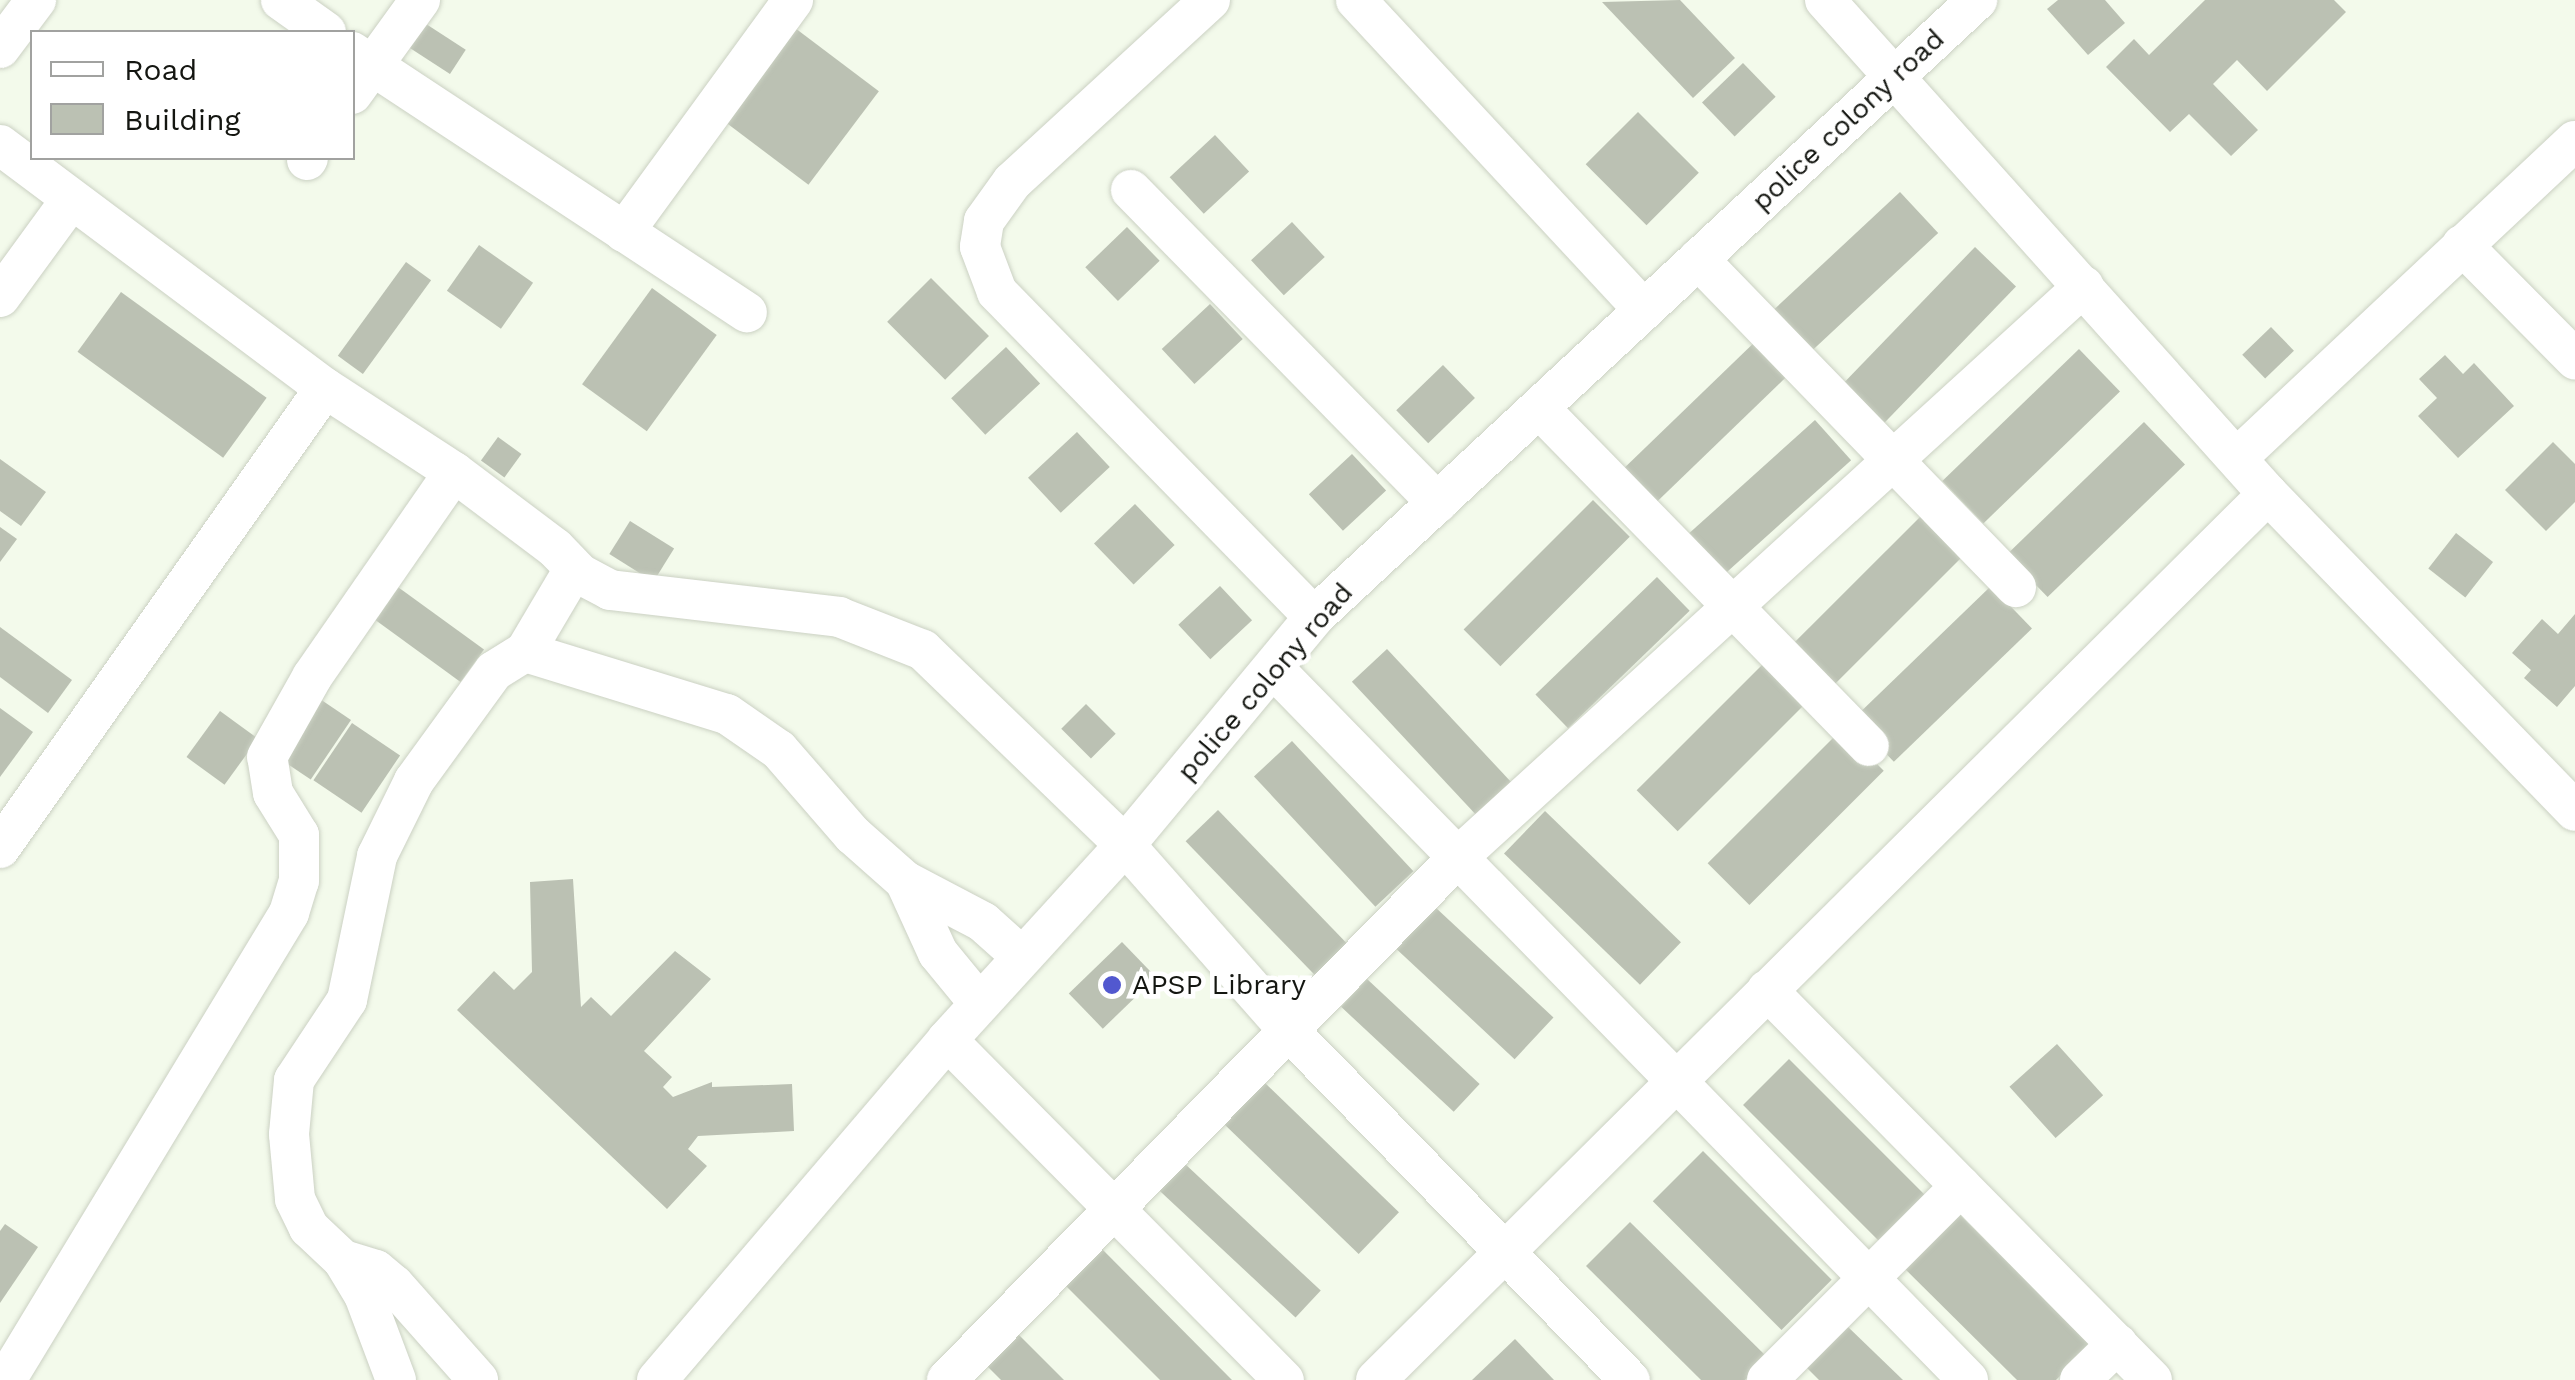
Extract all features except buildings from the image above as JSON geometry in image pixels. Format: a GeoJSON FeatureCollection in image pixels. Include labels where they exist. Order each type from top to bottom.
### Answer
{"type":"FeatureCollection","features":[{"type":"Feature","properties":{"kind":"street"},"geometry":{"type":"LineString","coordinates":[[0,48],[36,0]]}},
{"type":"Feature","properties":{"kind":"street"},"geometry":{"type":"LineString","coordinates":[[281,0],[323,30]]}},
{"type":"Feature","properties":{"kind":"street"},"geometry":{"type":"LineString","coordinates":[[420,0],[359,71],[624,232],[747,312]]}},
{"type":"Feature","properties":{"kind":"street"},"geometry":{"type":"LineString","coordinates":[[624,232],[793,0]]}},
{"type":"Feature","properties":{"kind":"street"},"geometry":{"type":"LineString","coordinates":[[1210,0],[1012,182],[984,222],[980,247],[997,292],[1314,617]]}},
{"type":"Feature","properties":{"kind":"street"},"geometry":{"type":"LineString","coordinates":[[1356,0],[1644,310]]}},
{"type":"Feature","properties":{"kind":"street"},"geometry":{"type":"LineString","coordinates":[[1824,0],[1896,75],[2268,494],[2575,811]]}},
{"type":"Feature","properties":{"kind":"street","name":"police colony road"},"geometry":{"type":"LineString","coordinates":[[657,1380],[979,1003],[1125,845],[1314,617],[1977,0]]}},
{"type":"Feature","properties":{"kind":"street"},"geometry":{"type":"LineString","coordinates":[[2237,458],[2575,141]]}},
{"type":"Feature","properties":{"kind":"street"},"geometry":{"type":"LineString","coordinates":[[0,145],[70,202],[325,388],[454,472],[574,569],[610,590],[839,617],[923,650],[1125,845],[1290,1032],[1630,1380]]}},
{"type":"Feature","properties":{"kind":"street"},"geometry":{"type":"LineString","coordinates":[[1131,190],[1437,503]]}},
{"type":"Feature","properties":{"kind":"street"},"geometry":{"type":"LineString","coordinates":[[0,297],[70,202]]}},
{"type":"Feature","properties":{"kind":"street"},"geometry":{"type":"LineString","coordinates":[[2462,244],[2575,360]]}},
{"type":"Feature","properties":{"kind":"street"},"geometry":{"type":"LineString","coordinates":[[1698,259],[2016,587]]}},
{"type":"Feature","properties":{"kind":"street"},"geometry":{"type":"LineString","coordinates":[[947,1380],[1458,857],[2084,286]]}},
{"type":"Feature","properties":{"kind":"street"},"geometry":{"type":"LineString","coordinates":[[1,845],[325,388]]}},
{"type":"Feature","properties":{"kind":"street"},"geometry":{"type":"LineString","coordinates":[[1539,408],[1869,746]]}},
{"type":"Feature","properties":{"kind":"street"},"geometry":{"type":"LineString","coordinates":[[8,1364],[289,913],[299,882],[298,835],[273,793],[267,757],[312,677],[454,472]]}},
{"type":"Feature","properties":{"kind":"street"},"geometry":{"type":"LineString","coordinates":[[1376,1380],[2268,494]]}},
{"type":"Feature","properties":{"kind":"street"},"geometry":{"type":"LineString","coordinates":[[396,1380],[364,1294],[343,1260],[309,1228],[294,1200],[288,1134],[294,1080],[347,1000],[377,856],[414,782],[494,671],[525,652],[574,569]]}},
{"type":"Feature","properties":{"kind":"street"},"geometry":{"type":"LineString","coordinates":[[525,652],[728,714],[779,750],[853,835],[905,881],[983,922],[1022,957]]}},
{"type":"Feature","properties":{"kind":"street"},"geometry":{"type":"LineString","coordinates":[[1274,668],[1968,1380]]}},
{"type":"Feature","properties":{"kind":"street"},"geometry":{"type":"LineString","coordinates":[[905,881],[938,954],[979,1003]]}},
{"type":"Feature","properties":{"kind":"street"},"geometry":{"type":"LineString","coordinates":[[1767,990],[2152,1380]]}},
{"type":"Feature","properties":{"kind":"street"},"geometry":{"type":"LineString","coordinates":[[947,1040],[1284,1380]]}},
{"type":"Feature","properties":{"kind":"street"},"geometry":{"type":"LineString","coordinates":[[1767,1380],[1961,1186]]}},
{"type":"Feature","properties":{"kind":"street"},"geometry":{"type":"LineString","coordinates":[[343,1260],[376,1270],[394,1285],[478,1380]]}},
{"type":"Feature","properties":{"kind":"street"},"geometry":{"type":"LineString","coordinates":[[2080,1380],[2117,1344]]}},
{"type":"Feature","properties":{"kind":"place","name":"APSP Library"},"geometry":{"type":"Point","coordinates":[1112,985]}}]}
